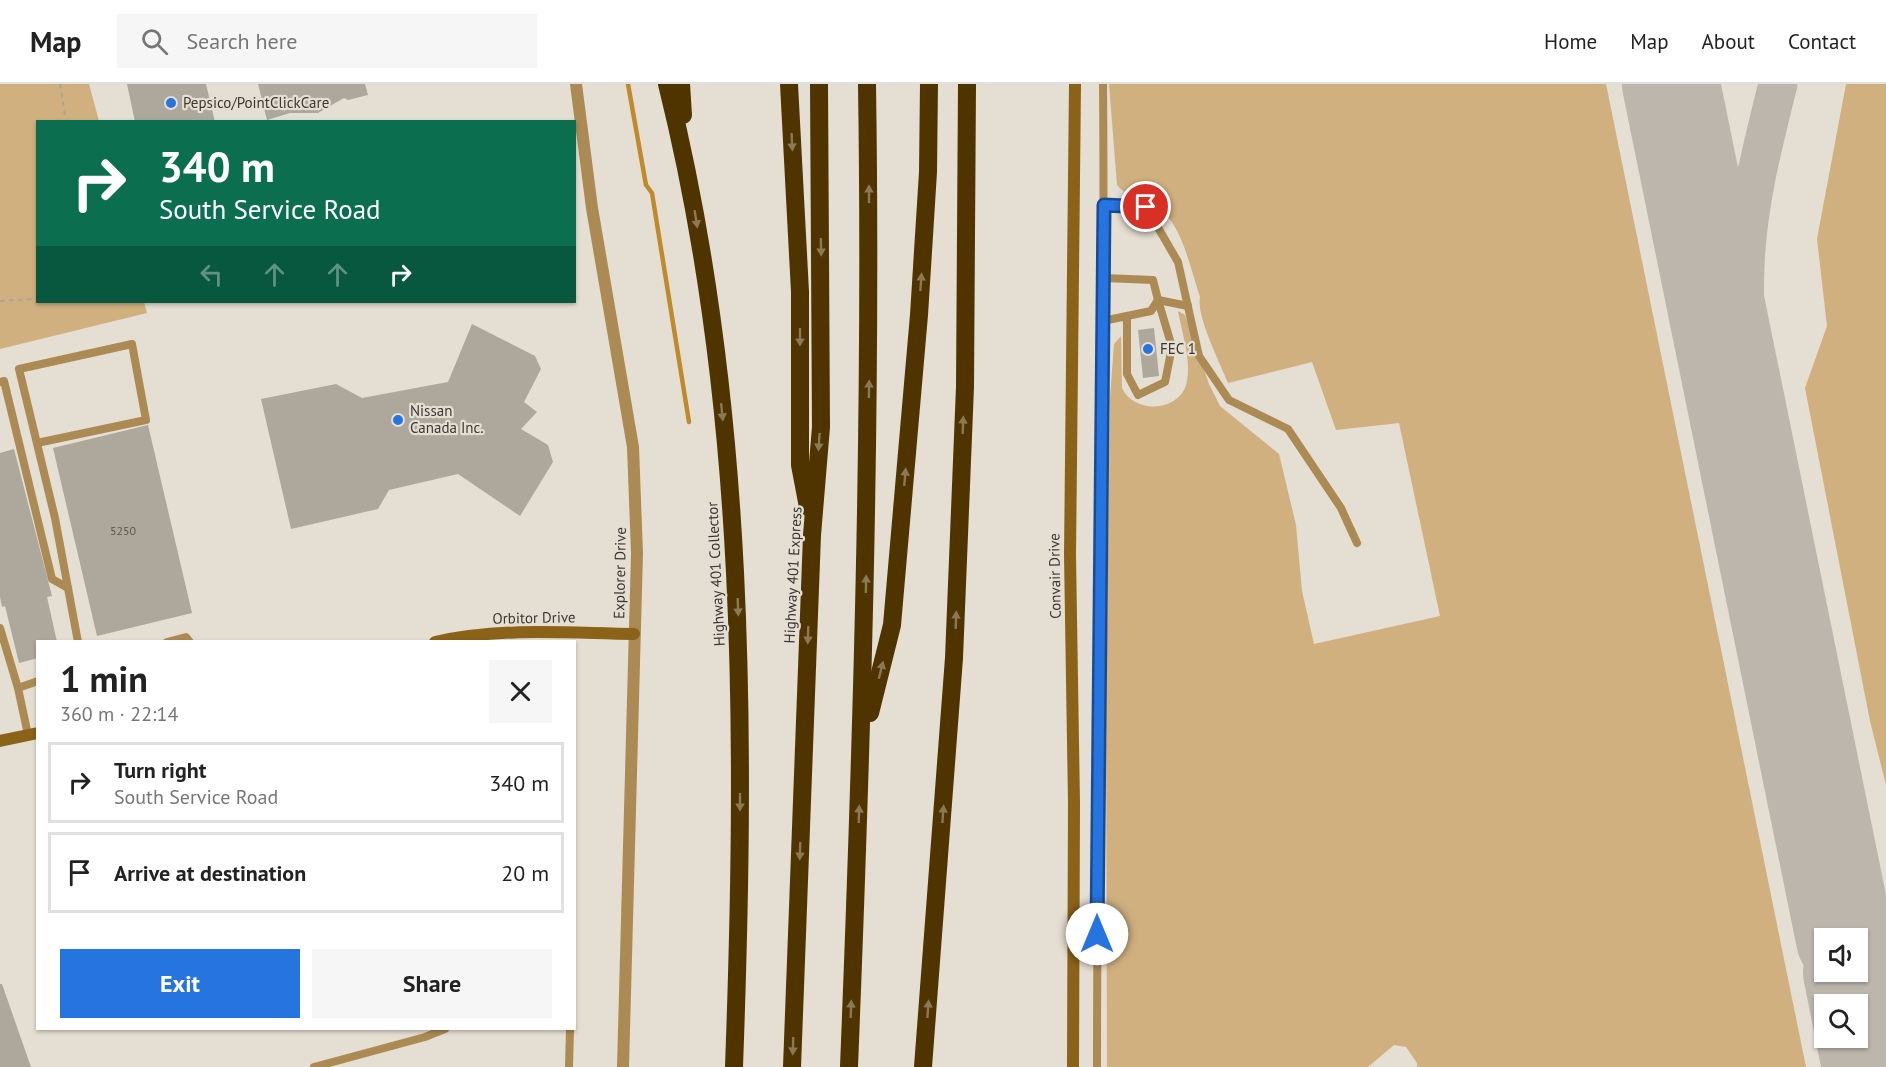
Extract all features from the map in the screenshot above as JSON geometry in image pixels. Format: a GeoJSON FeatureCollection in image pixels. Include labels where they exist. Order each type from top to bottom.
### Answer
{"type":"FeatureCollection","features":[{"type":"Feature","properties":{"kind":"highway","name":"Highway 401 Collector"},"geometry":{"type":"LineString","coordinates":[[667,84],[686,162],[712,322],[728,466],[738,606],[740,892],[734,1067]]}},
{"type":"Feature","properties":{"kind":"highway"},"geometry":{"type":"LineString","coordinates":[[681,84],[686,162]]}},
{"type":"Feature","properties":{"kind":"highway"},"geometry":{"type":"LineString","coordinates":[[789,84],[800,292],[800,465],[812,535]]}},
{"type":"Feature","properties":{"kind":"highway","name":"Highway 401 Express"},"geometry":{"type":"LineString","coordinates":[[792,1067],[812,535],[820,427],[819,84]]}},
{"type":"Feature","properties":{"kind":"highway"},"geometry":{"type":"LineString","coordinates":[[849,1067],[862,747],[869,362],[867,84]]}},
{"type":"Feature","properties":{"kind":"highway"},"geometry":{"type":"LineString","coordinates":[[862,747],[892,625],[919,315],[928,172],[929,84]]}},
{"type":"Feature","properties":{"kind":"highway"},"geometry":{"type":"LineString","coordinates":[[923,1067],[954,658],[965,387],[968,84]]}},
{"type":"Feature","properties":{"kind":"street","name":"Explorer Drive"},"geometry":{"type":"LineString","coordinates":[[576,84],[592,208],[633,447],[637,553],[623,1067]]}},
{"type":"Feature","properties":{"kind":"street","name":"Convair Drive"},"geometry":{"type":"LineString","coordinates":[[1072,1067],[1074,803],[1070,519],[1075,84]]}},
{"type":"Feature","properties":{"kind":"street","name":"Orbitor Drive"},"geometry":{"type":"LineString","coordinates":[[444,640],[517,630],[634,634]]}},
{"type":"Feature","properties":{"kind":"street"},"geometry":{"type":"LineString","coordinates":[[0,741],[33,734]]}},
{"type":"Feature","properties":{"kind":"lane"},"geometry":{"type":"LineString","coordinates":[[1097,1067],[1097,824],[1104,278],[1103,84]]}},
{"type":"Feature","properties":{"kind":"lane"},"geometry":{"type":"LineString","coordinates":[[1104,205],[1146,207],[1178,262],[1199,356],[1229,400],[1288,429],[1341,508],[1357,543]]}},
{"type":"Feature","properties":{"kind":"lane"},"geometry":{"type":"LineString","coordinates":[[1104,278],[1153,280],[1172,347],[1165,382],[1138,395],[1127,374],[1127,316]]}},
{"type":"Feature","properties":{"kind":"lane"},"geometry":{"type":"LineString","coordinates":[[1158,300],[1188,306]]}},
{"type":"Feature","properties":{"kind":"lane"},"geometry":{"type":"LineString","coordinates":[[1103,321],[1151,311],[1158,300]]}},
{"type":"Feature","properties":{"kind":"lane"},"geometry":{"type":"LineString","coordinates":[[37,443],[146,420],[132,344],[19,369],[55,518],[78,640]]}},
{"type":"Feature","properties":{"kind":"lane"},"geometry":{"type":"LineString","coordinates":[[0,382],[4,381],[52,579],[68,588]]}},
{"type":"Feature","properties":{"kind":"lane"},"geometry":{"type":"LineString","coordinates":[[0,628],[33,734]]}},
{"type":"Feature","properties":{"kind":"lane"},"geometry":{"type":"LineString","coordinates":[[175,640],[186,637],[188,640]]}},
{"type":"Feature","properties":{"kind":"lane"},"geometry":{"type":"LineString","coordinates":[[18,688],[36,682]]}},
{"type":"Feature","properties":{"kind":"lane"},"geometry":{"type":"LineString","coordinates":[[314,1067],[425,1037],[442,1030]]}},
{"type":"Feature","properties":{"kind":"lane"},"geometry":{"type":"LineString","coordinates":[[570,1030],[570,1067]]}},
{"type":"Feature","properties":{"kind":"path"},"geometry":{"type":"LineString","coordinates":[[60,84],[66,120]]}},
{"type":"Feature","properties":{"kind":"path"},"geometry":{"type":"LineString","coordinates":[[0,301],[36,298]]}},
{"type":"Feature","properties":{"kind":"shaded area"},"geometry":{"type":"Polygon","coordinates":[[[0,84],[89,84],[99,120],[36,120],[36,303],[144,303],[147,313],[0,349],[0,84]]]}},
{"type":"Feature","properties":{"kind":"shaded area"},"geometry":{"type":"Polygon","coordinates":[[[1109,84],[1606,84],[1806,1067],[1417,1067],[1417,1063],[1406,1047],[1394,1045],[1368,1067],[1107,1067],[1106,717],[1110,397],[1114,344],[1121,336],[1122,388],[1128,397],[1147,406],[1167,404],[1183,391],[1187,381],[1187,355],[1178,311],[1185,315],[1209,384],[1220,406],[1279,454],[1296,525],[1302,591],[1314,644],[1440,616],[1399,423],[1336,430],[1312,362],[1228,383],[1205,327],[1200,297],[1185,248],[1174,225],[1167,215],[1153,203],[1126,193],[1117,185],[1109,84]]]}},
{"type":"Feature","properties":{"kind":"shaded area"},"geometry":{"type":"Polygon","coordinates":[[[1846,84],[1886,84],[1886,785],[1870,721],[1805,388],[1827,326],[1817,239],[1846,84]]]}},
{"type":"Feature","properties":{"kind":"building","name":"Pepsico/PointClickCare"},"geometry":{"type":"Polygon","coordinates":[[[127,84],[206,84],[215,120],[135,120],[127,84]]]}},
{"type":"Feature","properties":{"kind":"building"},"geometry":{"type":"Polygon","coordinates":[[[258,84],[365,84],[368,95],[348,100],[344,98],[318,113],[290,113],[267,120],[258,84]]]}},
{"type":"Feature","properties":{"kind":"building","name":"Nissan Canada Inc."},"geometry":{"type":"Polygon","coordinates":[[[472,324],[535,356],[541,369],[524,402],[537,412],[521,429],[548,445],[553,462],[520,516],[458,474],[389,490],[378,509],[291,529],[261,399],[336,384],[362,398],[448,382],[472,324]]]}},
{"type":"Feature","properties":{"kind":"building","name":"FEC 1"},"geometry":{"type":"Polygon","coordinates":[[[1154,328],[1159,376],[1143,378],[1138,330],[1154,328]]]}},
{"type":"Feature","properties":{"kind":"building"},"geometry":{"type":"Polygon","coordinates":[[[148,425],[192,613],[97,636],[53,448],[148,425]]]}},
{"type":"Feature","properties":{"kind":"building"},"geometry":{"type":"Polygon","coordinates":[[[14,449],[52,596],[47,597],[57,640],[36,640],[36,659],[19,663],[5,606],[2,607],[0,597],[0,453],[14,449]]]}},
{"type":"Feature","properties":{"kind":"building"},"geometry":{"type":"Polygon","coordinates":[[[0,984],[2,984],[31,1067],[0,1067],[0,984]]]}},
{"type":"Feature","properties":{"kind":"waterway"},"geometry":{"type":"LineString","coordinates":[[628,84],[646,185],[652,193],[689,422]]}},
{"type":"Feature","properties":{"kind":"taxiway"},"geometry":{"type":"LineString","coordinates":[[1757,508],[1746,358],[1744,297],[1746,244],[1761,152],[1778,84]]}},
{"type":"Feature","properties":{"kind":"taxiway"},"geometry":{"type":"LineString","coordinates":[[1819,816],[1886,1017]]}},
{"type":"Feature","properties":{"kind":"taxiway"},"geometry":{"type":"LineString","coordinates":[[1864,1048],[1868,1067]]}},
{"type":"Feature","properties":{"kind":"runway"},"geometry":{"type":"LineString","coordinates":[[1671,84],[1843,928]]}},
{"type":"Feature","properties":{"kind":"runway"},"geometry":{"type":"LineString","coordinates":[[1854,982],[1871,1067]]}},
{"type":"Feature","properties":{"kind":"place","name":"Pepsico/PointClickCare"},"geometry":{"type":"Point","coordinates":[171,103]}},
{"type":"Feature","properties":{"kind":"place","name":"FEC 1"},"geometry":{"type":"Point","coordinates":[1148,349]}},
{"type":"Feature","properties":{"kind":"place","name":"Nissan Canada Inc."},"geometry":{"type":"Point","coordinates":[398,420]}},
{"type":"Feature","properties":{"kind":"route"},"geometry":{"type":"LineString","coordinates":[[1097,934],[1104,205],[1146,207]]}}]}
